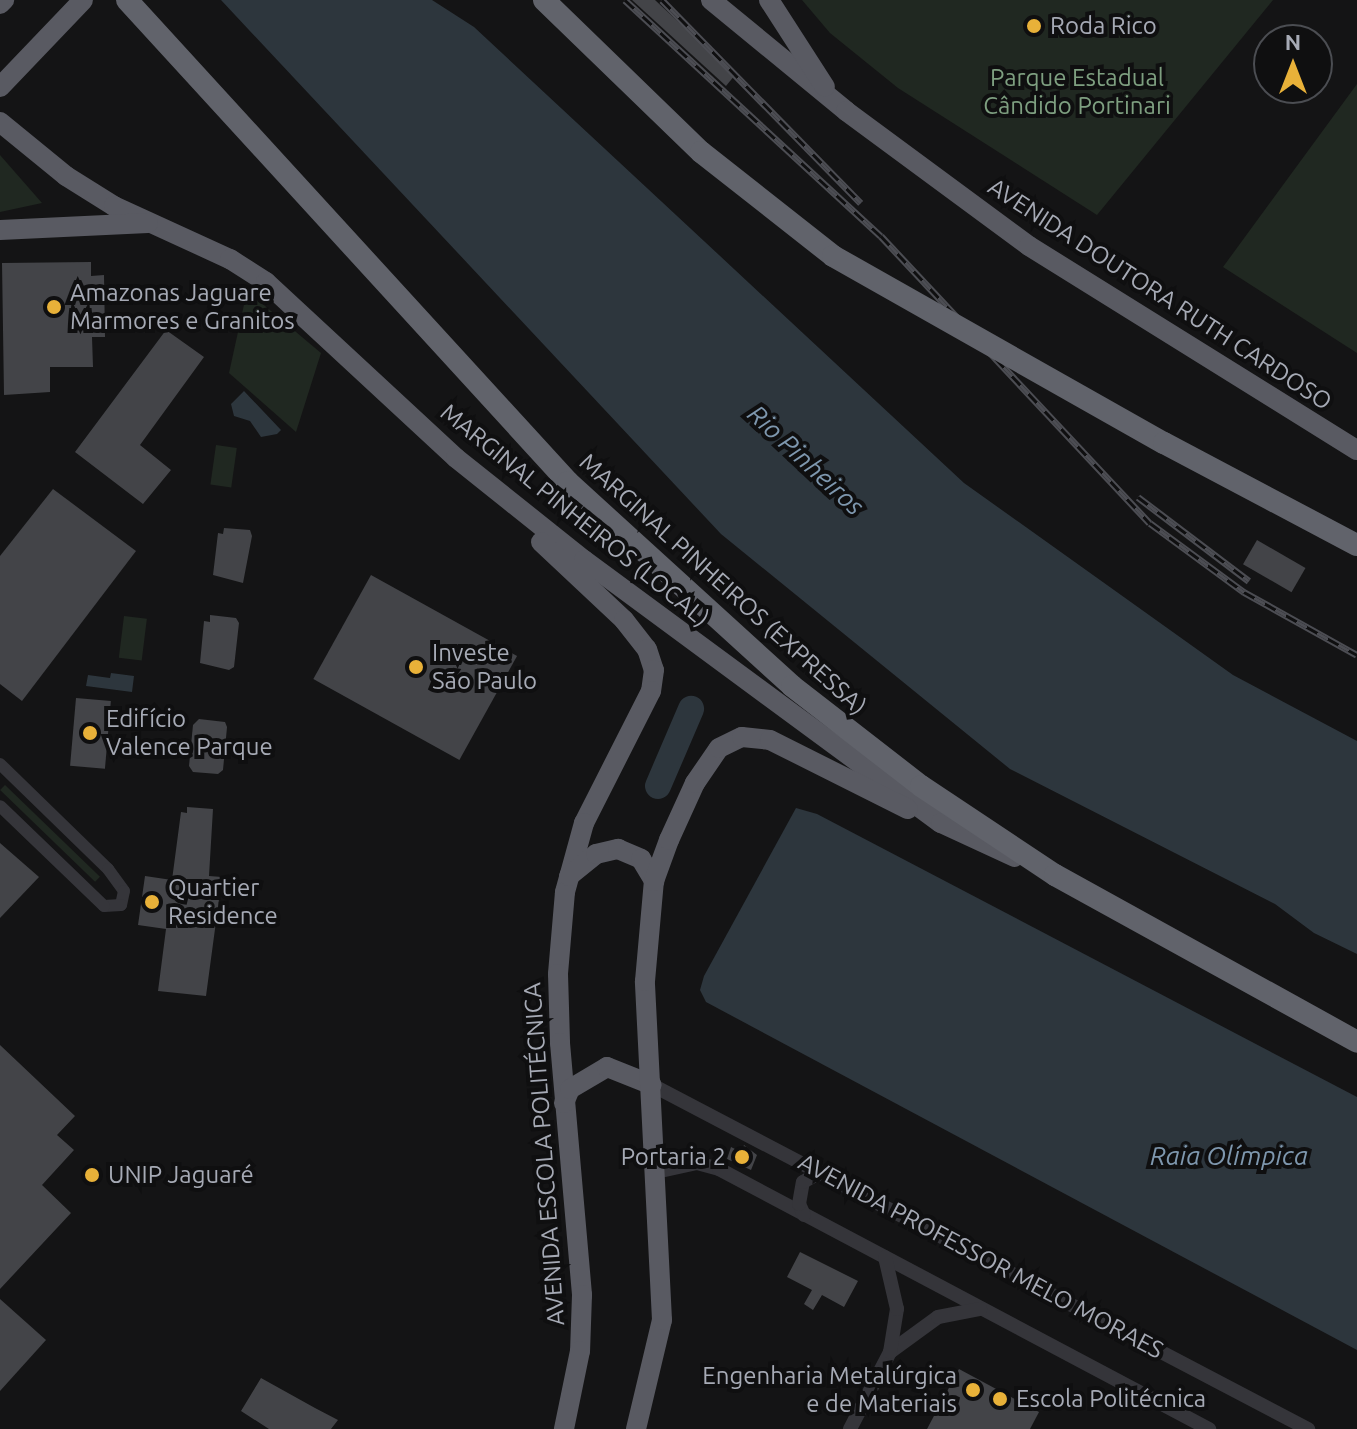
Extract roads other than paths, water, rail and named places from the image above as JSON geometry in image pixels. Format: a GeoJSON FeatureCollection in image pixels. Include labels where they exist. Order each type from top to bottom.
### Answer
{"type":"FeatureCollection","features":[{"type":"Feature","properties":{"kind":"highway"},"geometry":{"type":"LineString","coordinates":[[0,87],[83,0]]}},
{"type":"Feature","properties":{"kind":"highway","name":"MARGINAL PINHEIROS (EXPRESSA)"},"geometry":{"type":"LineString","coordinates":[[127,0],[477,387],[626,538],[827,715],[921,786],[1055,875],[1357,1042]]}},
{"type":"Feature","properties":{"kind":"highway"},"geometry":{"type":"LineString","coordinates":[[544,0],[701,152],[833,256],[1164,443],[1357,545]]}},
{"type":"Feature","properties":{"kind":"highway","name":"AVENIDA DOUTORA RUTH CARDOSO"},"geometry":{"type":"LineString","coordinates":[[711,0],[830,98],[1029,246],[1357,450]]}},
{"type":"Feature","properties":{"kind":"highway"},"geometry":{"type":"LineString","coordinates":[[769,0],[830,98]]}},
{"type":"Feature","properties":{"kind":"highway","name":"MARGINAL PINHEIROS (LOCAL)"},"geometry":{"type":"LineString","coordinates":[[0,122],[66,176],[149,223],[230,259],[286,297],[456,458],[779,709],[941,823],[1055,875]]}},
{"type":"Feature","properties":{"kind":"highway"},"geometry":{"type":"LineString","coordinates":[[0,230],[149,223]]}},
{"type":"Feature","properties":{"kind":"highway","name":"AVENIDA ESCOLA POLITÉCNICA"},"geometry":{"type":"LineString","coordinates":[[456,458],[485,492],[601,595],[651,659],[651,691],[584,823],[569,876],[558,974],[564,1103],[582,1295],[580,1351],[564,1429]]}},
{"type":"Feature","properties":{"kind":"highway"},"geometry":{"type":"LineString","coordinates":[[636,1429],[662,1320],[645,981],[654,881],[695,783],[719,748],[742,737],[770,740],[876,796],[941,823]]}},
{"type":"Feature","properties":{"kind":"highway"},"geometry":{"type":"LineString","coordinates":[[569,876],[596,854],[618,849],[641,859],[654,881]]}},
{"type":"Feature","properties":{"kind":"highway"},"geometry":{"type":"LineString","coordinates":[[564,1103],[570,1089],[607,1067],[652,1085]]}},
{"type":"Feature","properties":{"kind":"street"},"geometry":{"type":"LineString","coordinates":[[0,764],[108,869],[124,891],[121,905],[104,906],[0,806]]}},
{"type":"Feature","properties":{"kind":"street","name":"AVENIDA PROFESSOR MELO MORAES"},"geometry":{"type":"LineString","coordinates":[[652,1085],[1308,1429]]}},
{"type":"Feature","properties":{"kind":"street","name":"AVENIDA PROFESSOR MELO MORAES"},"geometry":{"type":"LineString","coordinates":[[656,1172],[707,1165],[1209,1429]]}},
{"type":"Feature","properties":{"kind":"street"},"geometry":{"type":"LineString","coordinates":[[804,1215],[799,1204],[803,1182],[820,1172]]}},
{"type":"Feature","properties":{"kind":"street"},"geometry":{"type":"LineString","coordinates":[[850,1429],[890,1352],[897,1309],[885,1257]]}},
{"type":"Feature","properties":{"kind":"street"},"geometry":{"type":"LineString","coordinates":[[890,1352],[938,1317],[980,1309]]}},
{"type":"Feature","properties":{"kind":"water","name":"Rio Pinheiros"},"geometry":{"type":"Polygon","coordinates":[[[221,0],[432,0],[474,27],[964,483],[1233,675],[1357,741],[1357,954],[1314,933],[1275,904],[1010,769],[721,534],[221,0]]]}},
{"type":"Feature","properties":{"kind":"water"},"geometry":{"type":"Polygon","coordinates":[[[244,391],[281,430],[277,434],[261,437],[250,421],[234,416],[231,404],[244,391]]]}},
{"type":"Feature","properties":{"kind":"water"},"geometry":{"type":"Polygon","coordinates":[[[111,673],[134,676],[132,692],[86,686],[88,675],[110,678],[111,673]]]}},
{"type":"Feature","properties":{"kind":"water","name":"Raia Olímpica"},"geometry":{"type":"Polygon","coordinates":[[[796,808],[817,814],[1357,1097],[1357,1350],[706,1002],[700,990],[704,976],[796,808]]]}},
{"type":"Feature","properties":{"kind":"waterway"},"geometry":{"type":"LineString","coordinates":[[658,786],[691,709]]}},
{"type":"Feature","properties":{"kind":"railway"},"geometry":{"type":"LineString","coordinates":[[625,0],[881,236],[1150,523],[1244,592],[1357,655]]}},
{"type":"Feature","properties":{"kind":"railway"},"geometry":{"type":"LineString","coordinates":[[662,0],[861,203]]}},
{"type":"Feature","properties":{"kind":"railway"},"geometry":{"type":"LineString","coordinates":[[1138,497],[1249,581]]}},
{"type":"Feature","properties":{"kind":"place","name":"Roda Rico"},"geometry":{"type":"Point","coordinates":[1034,26]}},
{"type":"Feature","properties":{"kind":"place","name":"Amazonas Jaguare Marmores e Granitos"},"geometry":{"type":"Point","coordinates":[54,307]}},
{"type":"Feature","properties":{"kind":"place","name":"Investe São Paulo"},"geometry":{"type":"Point","coordinates":[416,667]}},
{"type":"Feature","properties":{"kind":"place","name":"Edifício Valence Parque"},"geometry":{"type":"Point","coordinates":[90,733]}},
{"type":"Feature","properties":{"kind":"place","name":"Quartier Residence"},"geometry":{"type":"Point","coordinates":[152,902]}},
{"type":"Feature","properties":{"kind":"place","name":"Portaria 2"},"geometry":{"type":"Point","coordinates":[742,1157]}},
{"type":"Feature","properties":{"kind":"place","name":"UNIP Jaguaré"},"geometry":{"type":"Point","coordinates":[92,1175]}},
{"type":"Feature","properties":{"kind":"place","name":"Engenharia Metalúrgica e de Materiais"},"geometry":{"type":"Point","coordinates":[973,1390]}},
{"type":"Feature","properties":{"kind":"place","name":"Escola Politécnica"},"geometry":{"type":"Point","coordinates":[1000,1399]}},
{"type":"Feature","properties":{"kind":"park label","name":"Parque Estadual Cândido Portinari"},"geometry":{"type":"Point","coordinates":[1077,92]}}]}
